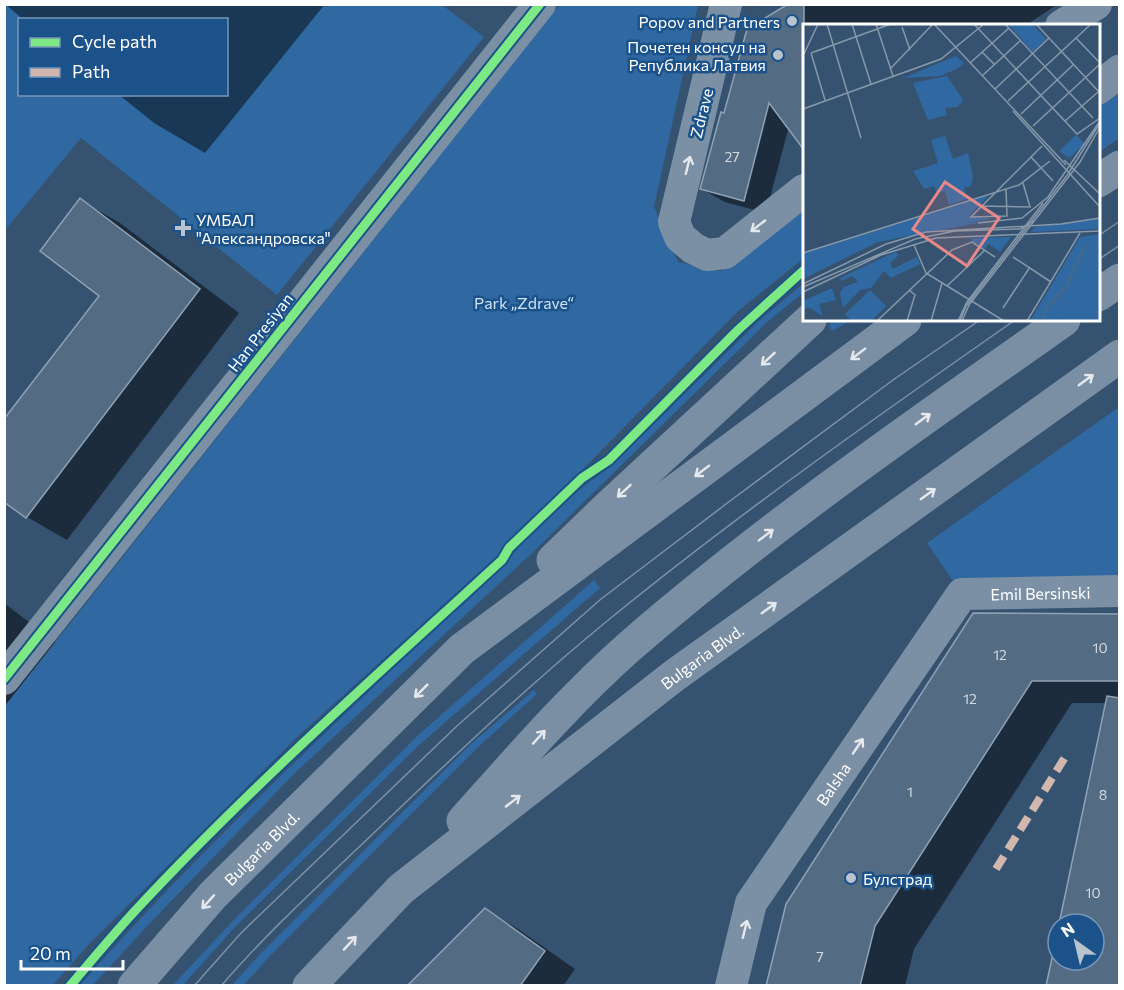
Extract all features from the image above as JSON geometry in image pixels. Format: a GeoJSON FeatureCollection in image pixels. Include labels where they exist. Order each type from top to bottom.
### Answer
{"type":"FeatureCollection","features":[{"type":"Feature","properties":{"kind":"main road"},"geometry":{"type":"LineString","coordinates":[[1100,86],[1119,71]]}},
{"type":"Feature","properties":{"kind":"main road"},"geometry":{"type":"LineString","coordinates":[[1100,180],[1119,166]]}},
{"type":"Feature","properties":{"kind":"main road"},"geometry":{"type":"LineString","coordinates":[[1100,294],[1119,280]]}},
{"type":"Feature","properties":{"kind":"main road"},"geometry":{"type":"LineString","coordinates":[[462,650],[610,505],[809,321]]}},
{"type":"Feature","properties":{"kind":"main road","name":"Bulgaria Blvd."},"geometry":{"type":"LineString","coordinates":[[134,986],[213,896],[462,650],[904,321]]}},
{"type":"Feature","properties":{"kind":"main road"},"geometry":{"type":"LineString","coordinates":[[401,889],[561,712],[628,648],[764,537],[928,416],[1063,321]]}},
{"type":"Feature","properties":{"kind":"main road","name":"Bulgaria Blvd."},"geometry":{"type":"LineString","coordinates":[[309,986],[401,889],[675,675],[1119,356]]}},
{"type":"Feature","properties":{"kind":"street","name":"Han Presiyan"},"geometry":{"type":"LineString","coordinates":[[4,679],[540,4]]}},
{"type":"Feature","properties":{"kind":"street"},"geometry":{"type":"LineString","coordinates":[[725,14],[753,4]]}},
{"type":"Feature","properties":{"kind":"street","name":"Zdrave"},"geometry":{"type":"LineString","coordinates":[[725,14],[674,222],[680,237],[693,248],[707,255],[725,253],[803,191]]}},
{"type":"Feature","properties":{"kind":"street","name":"Emil Bersinski"},"geometry":{"type":"LineString","coordinates":[[962,594],[1119,591]]}},
{"type":"Feature","properties":{"kind":"street","name":"Balsha"},"geometry":{"type":"LineString","coordinates":[[731,986],[752,903],[962,594]]}},
{"type":"Feature","properties":{"kind":"green space"},"geometry":{"type":"Polygon","coordinates":[[[5,4],[442,5],[484,37],[277,295],[81,138],[5,230],[5,4]]]}},
{"type":"Feature","properties":{"kind":"green space","name":"Park „Zdrave“"},"geometry":{"type":"Polygon","coordinates":[[[559,5],[698,5],[654,207],[678,262],[721,271],[803,206],[803,259],[737,312],[506,548],[297,737],[88,945],[53,985],[5,985],[4,707],[559,5]]]}},
{"type":"Feature","properties":{"kind":"green space"},"geometry":{"type":"Polygon","coordinates":[[[1119,89],[1119,138],[1100,151],[1100,104],[1119,89]]]}},
{"type":"Feature","properties":{"kind":"green space"},"geometry":{"type":"Polygon","coordinates":[[[803,284],[803,293],[767,322],[531,554],[296,772],[93,985],[80,985],[181,876],[285,772],[501,568],[552,514],[610,467],[762,318],[803,284]]]}},
{"type":"Feature","properties":{"kind":"green space"},"geometry":{"type":"Polygon","coordinates":[[[832,321],[850,321],[832,331],[829,326],[832,321]]]}},
{"type":"Feature","properties":{"kind":"green space"},"geometry":{"type":"Polygon","coordinates":[[[1119,407],[1119,591],[962,594],[927,543],[1119,407]]]}},
{"type":"Feature","properties":{"kind":"green space"},"geometry":{"type":"Polygon","coordinates":[[[594,580],[600,588],[419,745],[234,928],[183,985],[173,985],[231,923],[415,738],[594,580]]]}},
{"type":"Feature","properties":{"kind":"green space"},"geometry":{"type":"Polygon","coordinates":[[[534,690],[537,694],[477,748],[267,959],[244,985],[232,985],[260,954],[472,743],[534,690]]]}},
{"type":"Feature","properties":{"kind":"building"},"geometry":{"type":"Polygon","coordinates":[[[788,4],[804,4],[803,149],[769,103],[744,201],[700,189],[747,29],[788,4]]]}},
{"type":"Feature","properties":{"kind":"building"},"geometry":{"type":"Polygon","coordinates":[[[80,198],[200,289],[26,518],[4,502],[4,419],[99,296],[40,251],[80,198]]]}},
{"type":"Feature","properties":{"kind":"building"},"geometry":{"type":"Polygon","coordinates":[[[973,613],[1119,614],[1119,681],[1032,681],[875,926],[860,986],[766,986],[786,904],[973,613]]]}},
{"type":"Feature","properties":{"kind":"building"},"geometry":{"type":"Polygon","coordinates":[[[1107,696],[1119,698],[1119,986],[1046,986],[1049,972],[1106,972],[1106,912],[1062,912],[1107,696]]]}},
{"type":"Feature","properties":{"kind":"building"},"geometry":{"type":"Polygon","coordinates":[[[485,908],[545,951],[520,986],[407,986],[485,908]]]}},
{"type":"Feature","properties":{"kind":"tram line"},"geometry":{"type":"LineString","coordinates":[[1100,235],[1120,221]]}},
{"type":"Feature","properties":{"kind":"tram line"},"geometry":{"type":"LineString","coordinates":[[1100,259],[1120,245]]}},
{"type":"Feature","properties":{"kind":"tram line"},"geometry":{"type":"LineString","coordinates":[[194,986],[241,933],[458,725],[601,599],[893,380],[979,321]]}},
{"type":"Feature","properties":{"kind":"tram line"},"geometry":{"type":"LineString","coordinates":[[221,986],[259,944],[319,885],[465,746],[582,642],[760,502],[1014,321]]}},
{"type":"Feature","properties":{"kind":"marked path"},"geometry":{"type":"LineString","coordinates":[[996,869],[1067,754]]}},
{"type":"Feature","properties":{"kind":"cycle path"},"geometry":{"type":"LineString","coordinates":[[4,679],[540,4]]}},
{"type":"Feature","properties":{"kind":"cycle path"},"geometry":{"type":"LineString","coordinates":[[70,986],[133,913],[222,821],[502,560],[509,548],[582,478],[609,460],[738,330],[803,271]]}},
{"type":"Feature","properties":{"kind":"place","name":"Popov and Partners"},"geometry":{"type":"Point","coordinates":[792,21]}},
{"type":"Feature","properties":{"kind":"place","name":"Почетен консул на Република Латвия"},"geometry":{"type":"Point","coordinates":[778,55]}},
{"type":"Feature","properties":{"kind":"place","name":"УМБАЛ \"Александровска\""},"geometry":{"type":"Point","coordinates":[183,228]}},
{"type":"Feature","properties":{"kind":"place","name":"Булстрад"},"geometry":{"type":"Point","coordinates":[851,878]}}]}
